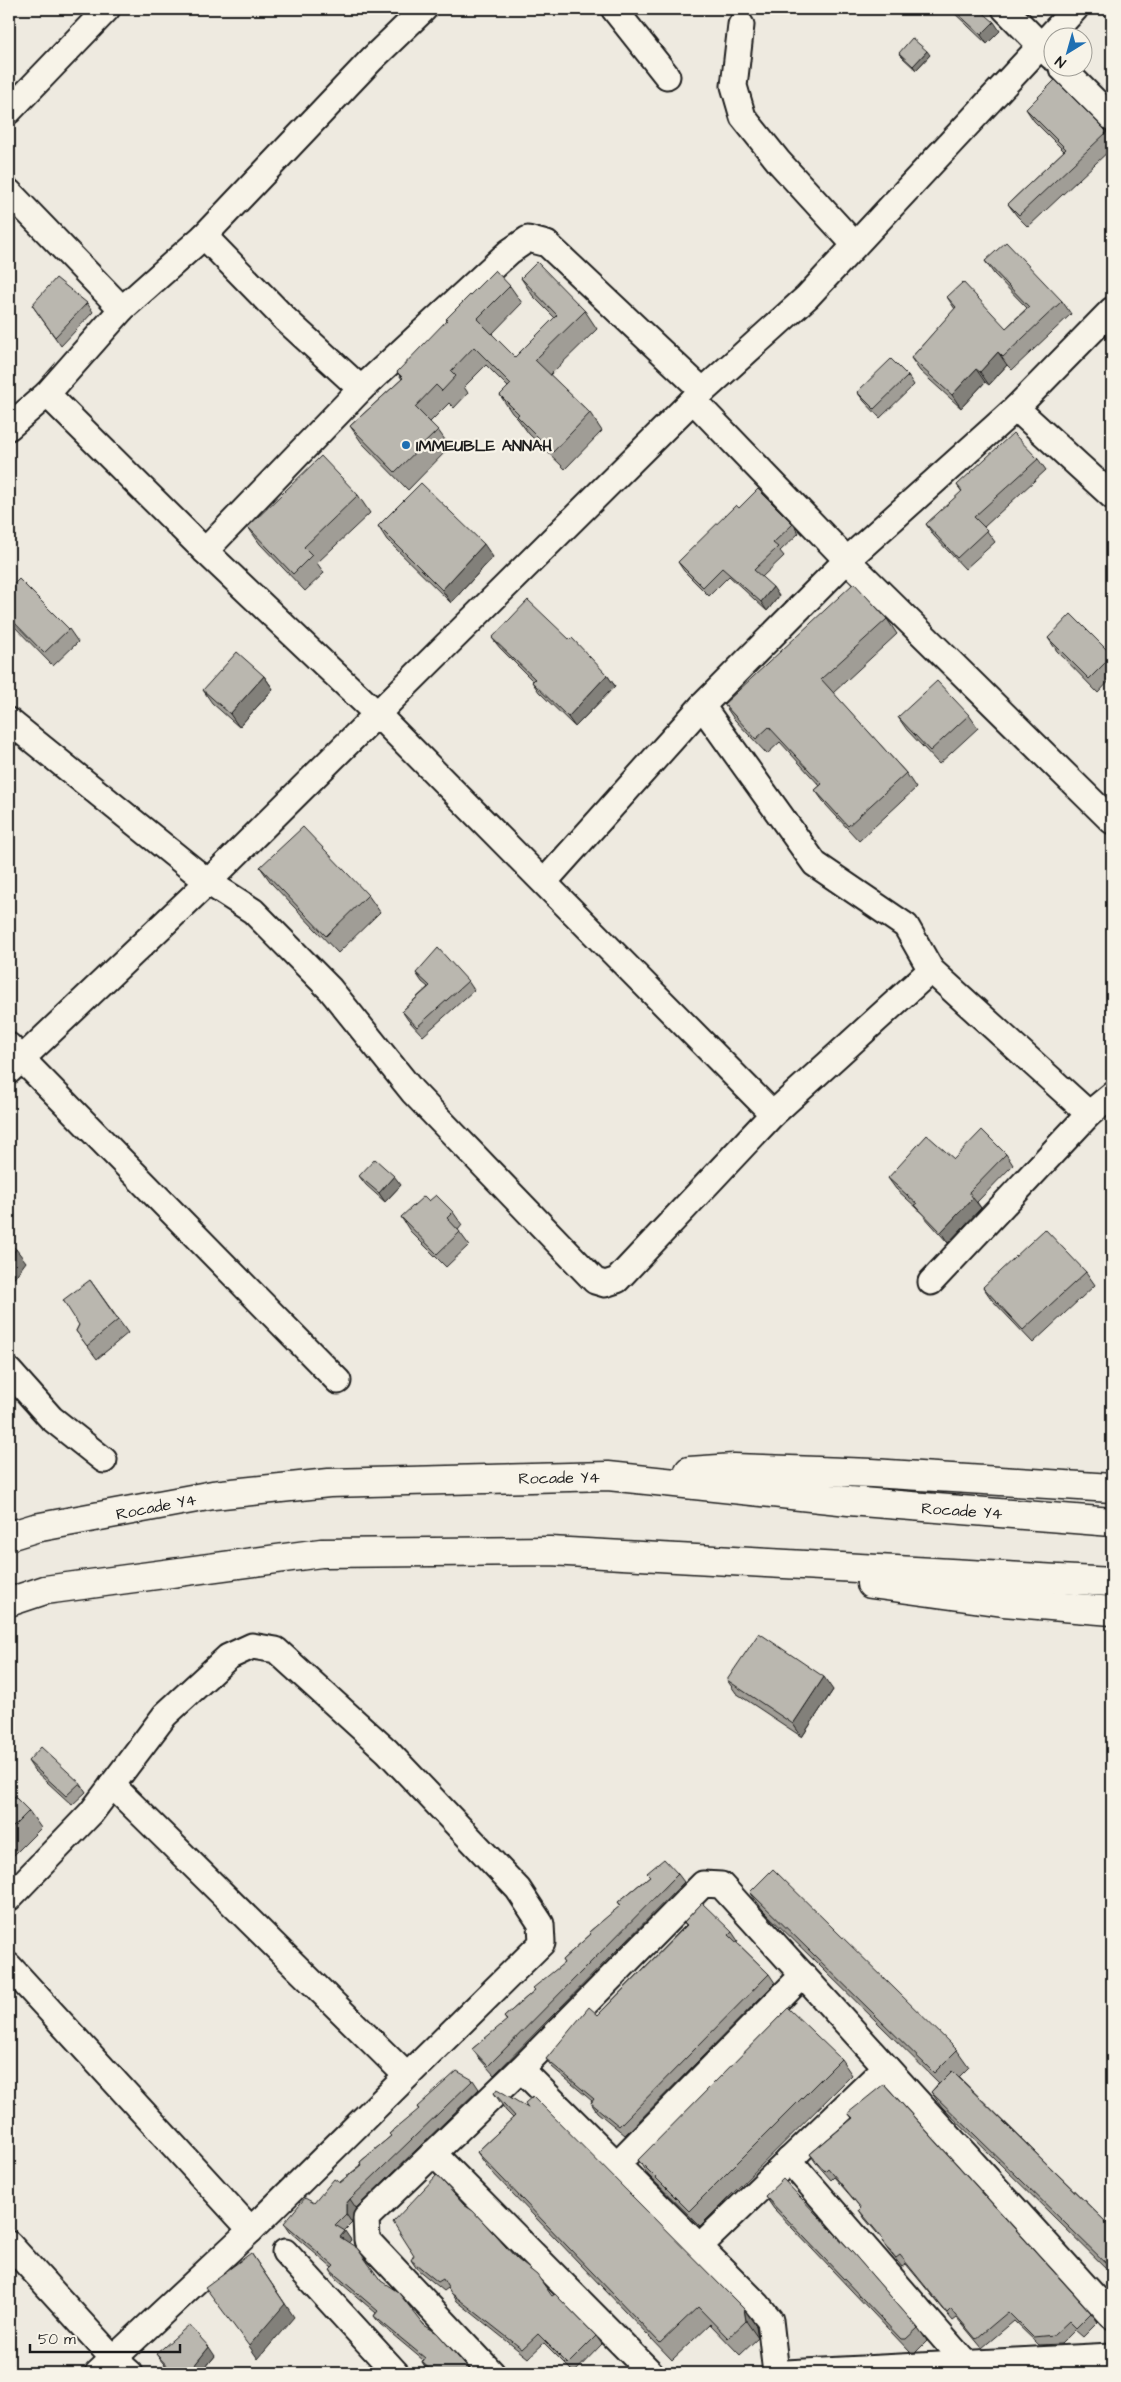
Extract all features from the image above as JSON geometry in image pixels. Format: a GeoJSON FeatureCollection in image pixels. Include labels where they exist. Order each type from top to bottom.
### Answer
{"type":"FeatureCollection","features":[{"type":"Feature","properties":{"kind":"highway"},"geometry":{"type":"LineString","coordinates":[[608,1476],[734,1468],[872,1473],[1112,1488]]}},
{"type":"Feature","properties":{"kind":"highway","name":"Rocade Y4"},"geometry":{"type":"LineString","coordinates":[[9,1536],[35,1528],[214,1495],[329,1483],[608,1476],[849,1501],[1112,1522]]}},
{"type":"Feature","properties":{"kind":"highway"},"geometry":{"type":"LineString","coordinates":[[9,1602],[46,1590],[321,1553],[550,1551],[1112,1582]]}},
{"type":"Feature","properties":{"kind":"highway"},"geometry":{"type":"LineString","coordinates":[[671,1557],[1002,1602],[1112,1611]]}},
{"type":"Feature","properties":{"kind":"street"},"geometry":{"type":"LineString","coordinates":[[9,111],[107,9]]}},
{"type":"Feature","properties":{"kind":"street"},"geometry":{"type":"LineString","coordinates":[[9,427],[46,394],[122,309],[204,236],[372,58],[424,9]]}},
{"type":"Feature","properties":{"kind":"street"},"geometry":{"type":"LineString","coordinates":[[614,9],[667,76]]}},
{"type":"Feature","properties":{"kind":"street"},"geometry":{"type":"LineString","coordinates":[[1005,9],[1044,50]]}},
{"type":"Feature","properties":{"kind":"street"},"geometry":{"type":"LineString","coordinates":[[1062,28],[1074,9]]}},
{"type":"Feature","properties":{"kind":"street"},"geometry":{"type":"LineString","coordinates":[[741,25],[734,86],[743,117],[779,162],[855,245]]}},
{"type":"Feature","properties":{"kind":"street"},"geometry":{"type":"LineString","coordinates":[[338,1381],[13,1059],[208,882],[698,396],[808,297],[855,245],[1044,56]]}},
{"type":"Feature","properties":{"kind":"street"},"geometry":{"type":"LineString","coordinates":[[1072,78],[1112,118]]}},
{"type":"Feature","properties":{"kind":"street"},"geometry":{"type":"LineString","coordinates":[[9,192],[122,309]]}},
{"type":"Feature","properties":{"kind":"street"},"geometry":{"type":"LineString","coordinates":[[204,236],[286,320],[361,389]]}},
{"type":"Feature","properties":{"kind":"street"},"geometry":{"type":"LineString","coordinates":[[205,551],[361,389],[509,252],[528,239],[547,244],[698,396],[847,560],[1112,820]]}},
{"type":"Feature","properties":{"kind":"street"},"geometry":{"type":"LineString","coordinates":[[545,881],[702,706],[847,560],[1016,408],[1112,310]]}},
{"type":"Feature","properties":{"kind":"street"},"geometry":{"type":"LineString","coordinates":[[46,394],[205,551],[377,714],[545,881],[773,1114]]}},
{"type":"Feature","properties":{"kind":"street"},"geometry":{"type":"LineString","coordinates":[[1016,408],[1112,496]]}},
{"type":"Feature","properties":{"kind":"street"},"geometry":{"type":"LineString","coordinates":[[702,706],[816,864],[906,926],[931,970],[1089,1114]]}},
{"type":"Feature","properties":{"kind":"street"},"geometry":{"type":"LineString","coordinates":[[9,721],[208,882],[253,911],[330,989],[413,1092],[595,1281],[605,1284],[617,1280],[773,1114],[931,970]]}},
{"type":"Feature","properties":{"kind":"street"},"geometry":{"type":"LineString","coordinates":[[931,1282],[1089,1114],[1112,1095]]}},
{"type":"Feature","properties":{"kind":"street"},"geometry":{"type":"LineString","coordinates":[[9,1371],[51,1418],[104,1460]]}},
{"type":"Feature","properties":{"kind":"street"},"geometry":{"type":"LineString","coordinates":[[9,1898],[91,1813],[165,1715],[228,1657],[252,1646],[276,1650],[387,1751],[518,1889],[541,1924],[542,1943],[114,2368],[9,2244]]}},
{"type":"Feature","properties":{"kind":"street"},"geometry":{"type":"LineString","coordinates":[[112,1785],[407,2076]]}},
{"type":"Feature","properties":{"kind":"street"},"geometry":{"type":"LineString","coordinates":[[492,2373],[367,2240],[366,2218],[521,2070],[703,1884],[721,1885],[1112,2316]]}},
{"type":"Feature","properties":{"kind":"street"},"geometry":{"type":"LineString","coordinates":[[9,1966],[251,2230]]}},
{"type":"Feature","properties":{"kind":"street"},"geometry":{"type":"LineString","coordinates":[[617,2164],[803,1975]]}},
{"type":"Feature","properties":{"kind":"street"},"geometry":{"type":"LineString","coordinates":[[700,2246],[886,2067]]}},
{"type":"Feature","properties":{"kind":"street"},"geometry":{"type":"LineString","coordinates":[[521,2070],[757,2304],[770,2320],[776,2373]]}},
{"type":"Feature","properties":{"kind":"street"},"geometry":{"type":"LineString","coordinates":[[434,2153],[651,2373]]}},
{"type":"Feature","properties":{"kind":"street"},"geometry":{"type":"LineString","coordinates":[[789,2160],[966,2364]]}},
{"type":"Feature","properties":{"kind":"street"},"geometry":{"type":"LineString","coordinates":[[285,2252],[396,2373]]}},
{"type":"Feature","properties":{"kind":"street"},"geometry":{"type":"LineString","coordinates":[[786,2373],[1112,2356]]}},
{"type":"Feature","properties":{"kind":"building"},"geometry":{"type":"Polygon","coordinates":[[[953,9],[979,9],[994,22],[981,35],[953,9]]]}},
{"type":"Feature","properties":{"kind":"building"},"geometry":{"type":"Polygon","coordinates":[[[912,38],[927,51],[913,66],[899,53],[912,38]]]}},
{"type":"Feature","properties":{"kind":"building"},"geometry":{"type":"Polygon","coordinates":[[[1055,80],[1107,132],[1019,215],[1008,204],[1066,149],[1026,109],[1055,80]]]}},
{"type":"Feature","properties":{"kind":"building"},"geometry":{"type":"Polygon","coordinates":[[[1006,242],[1062,301],[1003,357],[998,352],[980,372],[976,369],[952,395],[911,358],[956,307],[947,297],[963,282],[1006,328],[1029,307],[985,261],[1006,242]]]}},
{"type":"Feature","properties":{"kind":"building"},"geometry":{"type":"Polygon","coordinates":[[[537,262],[585,311],[535,360],[590,413],[553,452],[517,416],[519,414],[500,395],[511,384],[474,347],[451,371],[456,376],[442,391],[436,385],[415,407],[438,430],[395,472],[350,426],[403,378],[397,372],[495,270],[510,286],[477,319],[515,357],[557,315],[521,278],[537,262]]]}},
{"type":"Feature","properties":{"kind":"building"},"geometry":{"type":"Polygon","coordinates":[[[56,278],[87,303],[55,337],[32,305],[56,278]]]}},
{"type":"Feature","properties":{"kind":"building"},"geometry":{"type":"Polygon","coordinates":[[[891,359],[908,376],[874,409],[857,392],[891,359]]]}},
{"type":"Feature","properties":{"kind":"building"},"geometry":{"type":"Polygon","coordinates":[[[1013,433],[1038,459],[974,517],[987,530],[957,558],[926,524],[962,491],[957,485],[1013,433]]]}},
{"type":"Feature","properties":{"kind":"building"},"geometry":{"type":"Polygon","coordinates":[[[321,456],[358,495],[304,547],[312,555],[293,574],[248,527],[321,456]]]}},
{"type":"Feature","properties":{"kind":"building"},"geometry":{"type":"Polygon","coordinates":[[[421,483],[484,544],[442,590],[378,526],[421,483]]]}},
{"type":"Feature","properties":{"kind":"building"},"geometry":{"type":"Polygon","coordinates":[[[758,489],[793,524],[773,543],[778,547],[754,570],[773,587],[761,602],[722,568],[703,587],[678,562],[736,505],[739,508],[758,489]]]}},
{"type":"Feature","properties":{"kind":"building"},"geometry":{"type":"Polygon","coordinates":[[[19,579],[69,629],[44,653],[9,617],[9,589],[19,579]]]}},
{"type":"Feature","properties":{"kind":"building"},"geometry":{"type":"Polygon","coordinates":[[[854,583],[887,619],[821,679],[906,773],[848,826],[815,790],[822,784],[769,727],[756,739],[724,704],[854,583]]]}},
{"type":"Feature","properties":{"kind":"building"},"geometry":{"type":"Polygon","coordinates":[[[528,600],[570,640],[572,638],[607,675],[568,717],[532,682],[535,679],[492,638],[528,600]]]}},
{"type":"Feature","properties":{"kind":"building"},"geometry":{"type":"Polygon","coordinates":[[[1071,614],[1112,655],[1089,679],[1048,638],[1071,614]]]}},
{"type":"Feature","properties":{"kind":"building"},"geometry":{"type":"Polygon","coordinates":[[[237,652],[264,676],[230,714],[203,690],[237,652]]]}},
{"type":"Feature","properties":{"kind":"building"},"geometry":{"type":"Polygon","coordinates":[[[937,681],[969,715],[930,751],[898,717],[937,681]]]}},
{"type":"Feature","properties":{"kind":"building"},"geometry":{"type":"Polygon","coordinates":[[[303,827],[368,895],[326,936],[260,867],[303,827]]]}},
{"type":"Feature","properties":{"kind":"building"},"geometry":{"type":"Polygon","coordinates":[[[438,948],[468,981],[417,1027],[402,1011],[430,986],[416,973],[438,948]]]}},
{"type":"Feature","properties":{"kind":"building"},"geometry":{"type":"Polygon","coordinates":[[[982,1130],[1006,1154],[969,1192],[973,1198],[941,1232],[915,1205],[917,1204],[888,1178],[927,1135],[954,1159],[982,1130]]]}},
{"type":"Feature","properties":{"kind":"building"},"geometry":{"type":"Polygon","coordinates":[[[375,1159],[394,1176],[379,1193],[359,1176],[375,1159]]]}},
{"type":"Feature","properties":{"kind":"building"},"geometry":{"type":"Polygon","coordinates":[[[436,1195],[453,1212],[447,1218],[460,1232],[437,1254],[401,1217],[424,1196],[429,1201],[436,1195]]]}},
{"type":"Feature","properties":{"kind":"building"},"geometry":{"type":"Polygon","coordinates":[[[1045,1229],[1086,1272],[1023,1330],[983,1287],[1045,1229]]]}},
{"type":"Feature","properties":{"kind":"building"},"geometry":{"type":"Polygon","coordinates":[[[9,1243],[16,1249],[9,1259],[9,1243]]]}},
{"type":"Feature","properties":{"kind":"building"},"geometry":{"type":"Polygon","coordinates":[[[90,1280],[118,1320],[87,1346],[76,1331],[79,1325],[63,1300],[90,1280]]]}},
{"type":"Feature","properties":{"kind":"building"},"geometry":{"type":"Polygon","coordinates":[[[759,1633],[824,1677],[793,1724],[727,1680],[759,1633]]]}},
{"type":"Feature","properties":{"kind":"building"},"geometry":{"type":"Polygon","coordinates":[[[41,1747],[80,1783],[66,1796],[28,1761],[41,1747]]]}},
{"type":"Feature","properties":{"kind":"building"},"geometry":{"type":"Polygon","coordinates":[[[9,1791],[29,1811],[9,1831],[9,1791]]]}},
{"type":"Feature","properties":{"kind":"building"},"geometry":{"type":"Polygon","coordinates":[[[664,1859],[678,1874],[488,2066],[472,2049],[507,2020],[504,2017],[535,1990],[533,1988],[564,1963],[562,1960],[591,1934],[589,1932],[621,1905],[618,1902],[650,1876],[647,1873],[664,1859]]]}},
{"type":"Feature","properties":{"kind":"building"},"geometry":{"type":"Polygon","coordinates":[[[773,1869],[957,2050],[934,2073],[750,1892],[773,1869]]]}},
{"type":"Feature","properties":{"kind":"building"},"geometry":{"type":"Polygon","coordinates":[[[702,1903],[732,1932],[729,1935],[769,1974],[619,2126],[591,2103],[594,2099],[546,2059],[589,2007],[598,2015],[687,1925],[684,1922],[702,1903]]]}},
{"type":"Feature","properties":{"kind":"building"},"geometry":{"type":"Polygon","coordinates":[[[788,2008],[841,2059],[689,2211],[638,2160],[788,2008]]]}},
{"type":"Feature","properties":{"kind":"building"},"geometry":{"type":"Polygon","coordinates":[[[457,2071],[473,2080],[350,2199],[346,2204],[346,2214],[335,2225],[345,2231],[340,2237],[357,2248],[381,2281],[398,2292],[424,2325],[437,2333],[472,2373],[434,2373],[422,2362],[425,2358],[374,2316],[378,2311],[330,2270],[334,2266],[284,2223],[305,2198],[314,2203],[334,2179],[340,2183],[362,2165],[360,2162],[391,2136],[389,2134],[419,2109],[417,2107],[457,2071]]]}},
{"type":"Feature","properties":{"kind":"building"},"geometry":{"type":"Polygon","coordinates":[[[952,2071],[1112,2228],[1112,2269],[931,2092],[952,2071]]]}},
{"type":"Feature","properties":{"kind":"building"},"geometry":{"type":"Polygon","coordinates":[[[884,2084],[1091,2313],[1076,2328],[1069,2321],[1054,2335],[1033,2337],[1008,2312],[976,2339],[951,2309],[947,2313],[900,2255],[896,2258],[859,2210],[861,2208],[828,2168],[825,2171],[810,2154],[853,2118],[848,2113],[884,2084]]]}},
{"type":"Feature","properties":{"kind":"building"},"geometry":{"type":"Polygon","coordinates":[[[497,2089],[528,2108],[525,2103],[533,2096],[744,2309],[746,2321],[728,2338],[698,2307],[660,2343],[477,2152],[515,2116],[494,2093],[497,2089]]]}},
{"type":"Feature","properties":{"kind":"building"},"geometry":{"type":"Polygon","coordinates":[[[437,2175],[517,2259],[537,2275],[552,2296],[555,2294],[596,2336],[568,2364],[538,2334],[522,2349],[451,2293],[443,2279],[438,2282],[411,2260],[414,2255],[393,2222],[437,2175]]]}},
{"type":"Feature","properties":{"kind":"building"},"geometry":{"type":"Polygon","coordinates":[[[783,2179],[852,2252],[918,2328],[906,2339],[901,2339],[765,2196],[783,2179]]]}},
{"type":"Feature","properties":{"kind":"building"},"geometry":{"type":"Polygon","coordinates":[[[251,2253],[285,2304],[249,2346],[205,2287],[251,2253]]]}},
{"type":"Feature","properties":{"kind":"building"},"geometry":{"type":"Polygon","coordinates":[[[189,2325],[209,2347],[193,2367],[198,2373],[174,2373],[156,2354],[189,2325]]]}},
{"type":"Feature","properties":{"kind":"place","name":"IMMEUBLE ANNAH"},"geometry":{"type":"Point","coordinates":[406,445]}}]}
